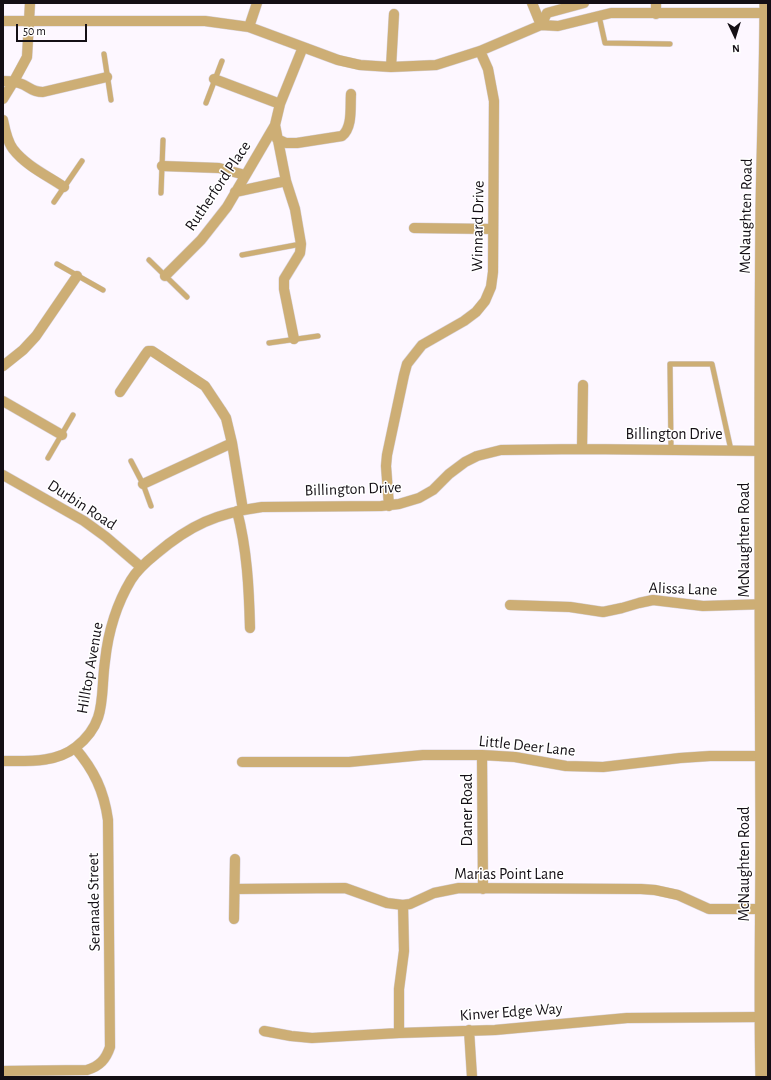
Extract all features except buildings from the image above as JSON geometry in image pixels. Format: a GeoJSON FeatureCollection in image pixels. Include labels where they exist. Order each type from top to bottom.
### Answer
{"type":"FeatureCollection","features":[{"type":"Feature","properties":{"kind":"street"},"geometry":{"type":"LineString","coordinates":[[3,99],[27,57],[30,3]]}},
{"type":"Feature","properties":{"kind":"street"},"geometry":{"type":"LineString","coordinates":[[249,27],[257,3]]}},
{"type":"Feature","properties":{"kind":"street"},"geometry":{"type":"LineString","coordinates":[[532,3],[541,25]]}},
{"type":"Feature","properties":{"kind":"street"},"geometry":{"type":"LineString","coordinates":[[541,25],[547,13],[584,3]]}},
{"type":"Feature","properties":{"kind":"street"},"geometry":{"type":"LineString","coordinates":[[656,3],[656,14]]}},
{"type":"Feature","properties":{"kind":"street"},"geometry":{"type":"LineString","coordinates":[[3,22],[205,21],[249,27],[338,60],[360,65],[390,67],[436,65],[480,51],[541,25],[558,26],[611,13],[656,14],[766,10]]}},
{"type":"Feature","properties":{"kind":"street","name":"McNaughten Road"},"geometry":{"type":"LineString","coordinates":[[762,1077],[761,1017],[765,909],[764,451],[766,10]]}},
{"type":"Feature","properties":{"kind":"street"},"geometry":{"type":"LineString","coordinates":[[390,67],[394,14]]}},
{"type":"Feature","properties":{"kind":"street"},"geometry":{"type":"LineString","coordinates":[[294,339],[284,284],[286,275],[300,253],[301,244],[295,209],[286,181],[275,125],[280,104],[302,47]]}},
{"type":"Feature","properties":{"kind":"street","name":"Winnard Drive"},"geometry":{"type":"LineString","coordinates":[[389,506],[386,466],[387,455],[407,364],[422,344],[464,321],[476,312],[485,301],[491,287],[493,272],[494,101],[488,69],[480,51]]}},
{"type":"Feature","properties":{"kind":"street"},"geometry":{"type":"LineString","coordinates":[[3,81],[14,81],[21,83],[35,92],[43,92],[107,77]]}},
{"type":"Feature","properties":{"kind":"street"},"geometry":{"type":"LineString","coordinates":[[214,79],[280,104]]}},
{"type":"Feature","properties":{"kind":"street"},"geometry":{"type":"LineString","coordinates":[[277,139],[286,143],[297,143],[342,136],[347,132],[349,126],[351,94]]}},
{"type":"Feature","properties":{"kind":"street"},"geometry":{"type":"LineString","coordinates":[[3,120],[6,135],[13,149],[24,160],[64,187]]}},
{"type":"Feature","properties":{"kind":"street","name":"Rutherford Place"},"geometry":{"type":"LineString","coordinates":[[165,276],[201,240],[227,206],[275,125]]}},
{"type":"Feature","properties":{"kind":"street"},"geometry":{"type":"LineString","coordinates":[[162,166],[219,168],[245,175]]}},
{"type":"Feature","properties":{"kind":"street"},"geometry":{"type":"LineString","coordinates":[[235,192],[286,181]]}},
{"type":"Feature","properties":{"kind":"street"},"geometry":{"type":"LineString","coordinates":[[414,228],[493,229]]}},
{"type":"Feature","properties":{"kind":"street"},"geometry":{"type":"LineString","coordinates":[[3,366],[23,350],[36,336],[77,276]]}},
{"type":"Feature","properties":{"kind":"street"},"geometry":{"type":"LineString","coordinates":[[120,392],[144,355],[148,351],[157,352],[205,386],[226,418],[232,443],[241,526],[247,563],[250,595],[250,628]]}},
{"type":"Feature","properties":{"kind":"street"},"geometry":{"type":"LineString","coordinates":[[582,448],[583,385]]}},
{"type":"Feature","properties":{"kind":"street"},"geometry":{"type":"LineString","coordinates":[[3,401],[62,435]]}},
{"type":"Feature","properties":{"kind":"street"},"geometry":{"type":"LineString","coordinates":[[142,484],[232,443]]}},
{"type":"Feature","properties":{"kind":"street","name":"Billington Drive"},"geometry":{"type":"LineString","coordinates":[[141,567],[173,540],[192,527],[207,520],[240,510],[286,506],[389,506],[409,502],[433,490],[449,474],[465,462],[489,452],[510,449],[582,448],[764,451]]}},
{"type":"Feature","properties":{"kind":"street","name":"Durbin Road"},"geometry":{"type":"LineString","coordinates":[[3,475],[84,521],[106,537],[141,567]]}},
{"type":"Feature","properties":{"kind":"street","name":"Hilltop Avenue"},"geometry":{"type":"LineString","coordinates":[[3,761],[45,760],[56,758],[75,748],[93,728],[102,701],[104,663],[108,636],[121,601],[131,580],[141,567]]}},
{"type":"Feature","properties":{"kind":"street","name":"Alissa Lane"},"geometry":{"type":"LineString","coordinates":[[510,605],[570,607],[603,612],[653,600],[703,606],[764,604]]}},
{"type":"Feature","properties":{"kind":"street","name":"Seranade Street"},"geometry":{"type":"LineString","coordinates":[[3,1071],[88,1070],[103,1062],[108,1052],[110,1041],[108,820],[106,806],[100,786],[83,757],[75,748]]}},
{"type":"Feature","properties":{"kind":"street","name":"Little Deer Lane"},"geometry":{"type":"LineString","coordinates":[[242,762],[349,762],[423,755],[482,755],[515,757],[566,766],[587,767],[618,766],[680,758],[710,756],[764,756]]}},
{"type":"Feature","properties":{"kind":"street","name":"Daner Road"},"geometry":{"type":"LineString","coordinates":[[482,755],[483,888]]}},
{"type":"Feature","properties":{"kind":"street"},"geometry":{"type":"LineString","coordinates":[[234,919],[235,859]]}},
{"type":"Feature","properties":{"kind":"street","name":"Marias Point Lane"},"geometry":{"type":"LineString","coordinates":[[235,889],[345,888],[387,903],[403,905],[410,904],[434,893],[459,888],[655,890],[678,895],[710,909],[765,909]]}},
{"type":"Feature","properties":{"kind":"street"},"geometry":{"type":"LineString","coordinates":[[400,1033],[399,989],[404,951],[403,905]]}},
{"type":"Feature","properties":{"kind":"street","name":"Kinver Edge Way"},"geometry":{"type":"LineString","coordinates":[[264,1031],[301,1038],[538,1027],[627,1018],[761,1017]]}},
{"type":"Feature","properties":{"kind":"street"},"geometry":{"type":"LineString","coordinates":[[469,1030],[472,1077]]}},
{"type":"Feature","properties":{"kind":"lane"},"geometry":{"type":"LineString","coordinates":[[599,16],[605,43],[670,44]]}},
{"type":"Feature","properties":{"kind":"lane"},"geometry":{"type":"LineString","coordinates":[[104,54],[111,100]]}},
{"type":"Feature","properties":{"kind":"lane"},"geometry":{"type":"LineString","coordinates":[[206,103],[222,61]]}},
{"type":"Feature","properties":{"kind":"lane"},"geometry":{"type":"LineString","coordinates":[[161,193],[163,140]]}},
{"type":"Feature","properties":{"kind":"lane"},"geometry":{"type":"LineString","coordinates":[[54,202],[82,161]]}},
{"type":"Feature","properties":{"kind":"lane"},"geometry":{"type":"LineString","coordinates":[[242,255],[301,244]]}},
{"type":"Feature","properties":{"kind":"lane"},"geometry":{"type":"LineString","coordinates":[[149,260],[187,297]]}},
{"type":"Feature","properties":{"kind":"lane"},"geometry":{"type":"LineString","coordinates":[[57,264],[104,290]]}},
{"type":"Feature","properties":{"kind":"lane"},"geometry":{"type":"LineString","coordinates":[[269,343],[318,336]]}},
{"type":"Feature","properties":{"kind":"lane"},"geometry":{"type":"LineString","coordinates":[[671,449],[670,364],[712,364],[731,450]]}},
{"type":"Feature","properties":{"kind":"lane"},"geometry":{"type":"LineString","coordinates":[[48,458],[73,416]]}},
{"type":"Feature","properties":{"kind":"lane"},"geometry":{"type":"LineString","coordinates":[[131,462],[151,506]]}}]}
